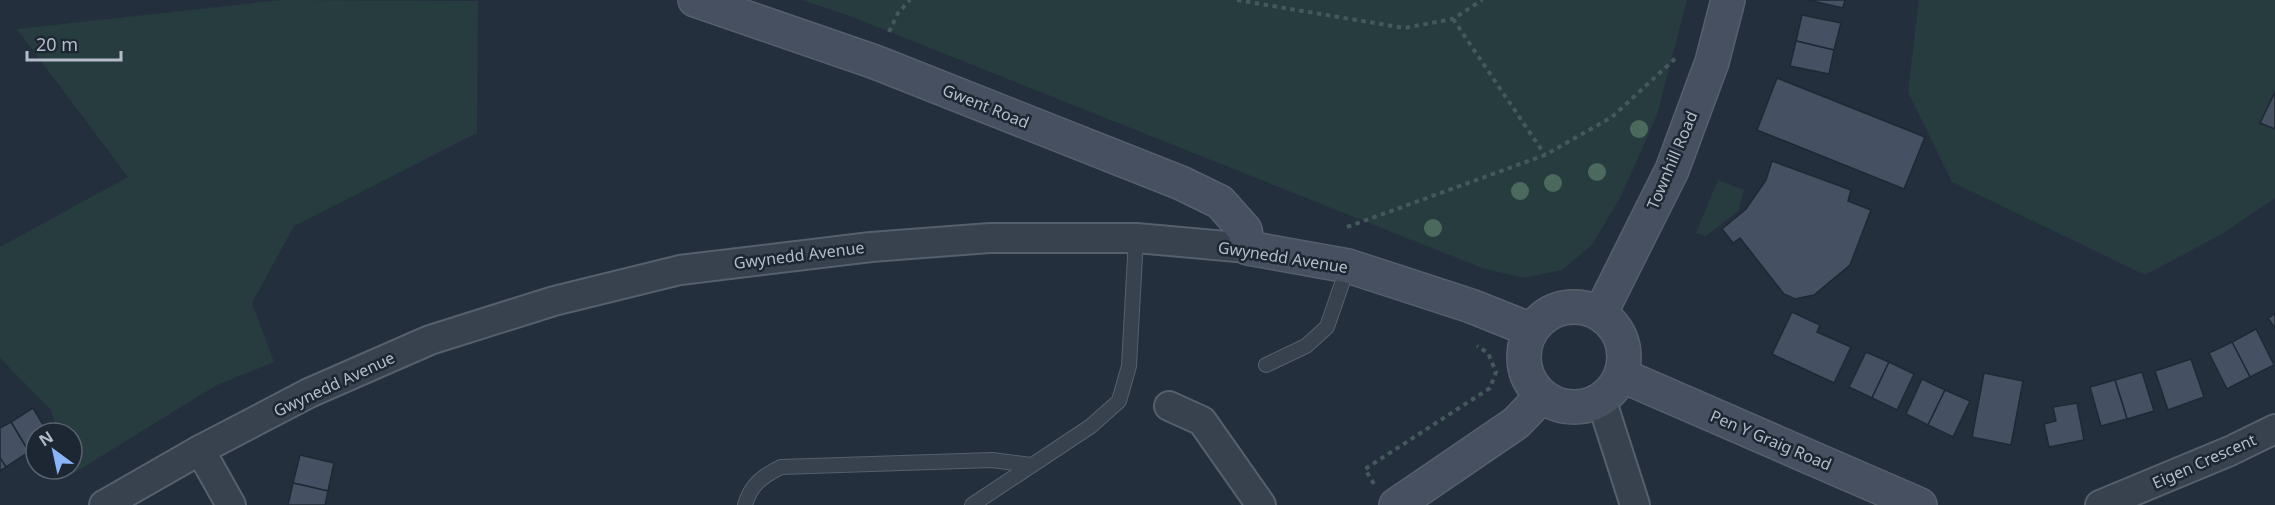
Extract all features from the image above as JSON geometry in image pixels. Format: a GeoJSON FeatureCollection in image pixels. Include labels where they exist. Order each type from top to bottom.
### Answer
{"type":"FeatureCollection","features":[{"type":"Feature","properties":{"kind":"street","name":"Gwent Road"},"geometry":{"type":"LineString","coordinates":[[695,0],[875,62],[1181,183],[1220,202],[1245,230],[1248,248]]}},
{"type":"Feature","properties":{"kind":"street","name":"Townhill Road"},"geometry":{"type":"LineString","coordinates":[[1600,314],[1672,170],[1712,62],[1728,0]]}},
{"type":"Feature","properties":{"kind":"street","name":"Gwynedd Avenue"},"geometry":{"type":"LineString","coordinates":[[104,505],[200,450],[309,393],[430,340],[554,301],[680,270],[871,247],[990,238],[1136,238],[1248,248],[1348,266],[1472,306],[1531,330]]}},
{"type":"Feature","properties":{"kind":"street"},"geometry":{"type":"LineString","coordinates":[[1582,307],[1600,314],[1614,326],[1622,343],[1624,360],[1611,387],[1587,405],[1570,407],[1554,404],[1542,396],[1530,382],[1524,365],[1524,347],[1531,330],[1545,316],[1562,308],[1582,307]]}},
{"type":"Feature","properties":{"kind":"street"},"geometry":{"type":"LineString","coordinates":[[1611,387],[1635,505]]}},
{"type":"Feature","properties":{"kind":"street","name":"Pen Y Graig Road"},"geometry":{"type":"LineString","coordinates":[[1611,387],[1920,505]]}},
{"type":"Feature","properties":{"kind":"street"},"geometry":{"type":"LineString","coordinates":[[1386,496],[1516,423],[1542,396]]}},
{"type":"Feature","properties":{"kind":"street"},"geometry":{"type":"LineString","coordinates":[[1169,406],[1202,421],[1261,505]]}},
{"type":"Feature","properties":{"kind":"street","name":"Eigen Crescent"},"geometry":{"type":"LineString","coordinates":[[2100,505],[2230,451],[2275,429]]}},
{"type":"Feature","properties":{"kind":"street"},"geometry":{"type":"LineString","coordinates":[[200,450],[231,505]]}},
{"type":"Feature","properties":{"kind":"lane"},"geometry":{"type":"LineString","coordinates":[[972,505],[1091,426],[1119,401],[1129,366],[1136,238]]}},
{"type":"Feature","properties":{"kind":"lane"},"geometry":{"type":"LineString","coordinates":[[1266,365],[1306,346],[1327,327],[1348,266]]}},
{"type":"Feature","properties":{"kind":"lane"},"geometry":{"type":"LineString","coordinates":[[745,505],[748,493],[761,477],[781,467],[992,460],[1031,465]]}},
{"type":"Feature","properties":{"kind":"path"},"geometry":{"type":"LineString","coordinates":[[875,62],[898,14],[910,0]]}},
{"type":"Feature","properties":{"kind":"path"},"geometry":{"type":"LineString","coordinates":[[1237,0],[1404,28],[1453,19],[1482,0]]}},
{"type":"Feature","properties":{"kind":"path"},"geometry":{"type":"LineString","coordinates":[[1453,19],[1545,155]]}},
{"type":"Feature","properties":{"kind":"path"},"geometry":{"type":"LineString","coordinates":[[1347,227],[1545,155],[1611,117],[1685,49]]}},
{"type":"Feature","properties":{"kind":"path"},"geometry":{"type":"LineString","coordinates":[[1386,496],[1365,469],[1490,388],[1496,372],[1488,353],[1461,335],[1472,306]]}},
{"type":"Feature","properties":{"kind":"green space"},"geometry":{"type":"Polygon","coordinates":[[[280,0],[478,1],[477,133],[294,226],[252,303],[274,362],[215,386],[84,467],[84,421],[54,421],[51,410],[0,358],[0,247],[128,177],[17,29],[280,0]]]}},
{"type":"Feature","properties":{"kind":"green space"},"geometry":{"type":"Polygon","coordinates":[[[802,0],[1687,0],[1657,115],[1621,196],[1592,245],[1562,270],[1524,278],[1482,268],[850,16],[802,0]]]}},
{"type":"Feature","properties":{"kind":"green space"},"geometry":{"type":"Polygon","coordinates":[[[1919,0],[2275,0],[2275,198],[2222,234],[2145,275],[1952,182],[1908,92],[1919,0]]]}},
{"type":"Feature","properties":{"kind":"green space"},"geometry":{"type":"Polygon","coordinates":[[[1718,180],[1744,190],[1738,211],[1706,236],[1696,233],[1718,180]]]}},
{"type":"Feature","properties":{"kind":"building"},"geometry":{"type":"Polygon","coordinates":[[[1808,0],[1845,0],[1843,8],[1808,0]]]}},
{"type":"Feature","properties":{"kind":"building"},"geometry":{"type":"Polygon","coordinates":[[[1802,15],[1841,23],[1834,50],[1796,41],[1802,15]]]}},
{"type":"Feature","properties":{"kind":"building"},"geometry":{"type":"Polygon","coordinates":[[[1796,41],[1834,50],[1829,74],[1790,66],[1796,41]]]}},
{"type":"Feature","properties":{"kind":"building"},"geometry":{"type":"Polygon","coordinates":[[[1777,78],[1925,137],[1904,189],[1757,130],[1777,78]]]}},
{"type":"Feature","properties":{"kind":"building"},"geometry":{"type":"Polygon","coordinates":[[[2275,92],[2275,129],[2260,123],[2275,92]]]}},
{"type":"Feature","properties":{"kind":"building"},"geometry":{"type":"Polygon","coordinates":[[[1772,161],[1851,190],[1848,201],[1871,210],[1850,265],[1814,295],[1795,299],[1784,294],[1740,238],[1733,243],[1722,229],[1746,209],[1766,180],[1772,161]]]}},
{"type":"Feature","properties":{"kind":"building"},"geometry":{"type":"Polygon","coordinates":[[[1792,312],[1820,325],[1817,332],[1851,347],[1834,383],[1772,354],[1792,312]]]}},
{"type":"Feature","properties":{"kind":"building"},"geometry":{"type":"Polygon","coordinates":[[[2275,314],[2275,328],[2268,318],[2275,314]]]}},
{"type":"Feature","properties":{"kind":"building"},"geometry":{"type":"Polygon","coordinates":[[[2256,329],[2274,365],[2250,377],[2232,342],[2256,329]]]}},
{"type":"Feature","properties":{"kind":"building"},"geometry":{"type":"Polygon","coordinates":[[[2232,342],[2250,377],[2227,389],[2209,353],[2232,342]]]}},
{"type":"Feature","properties":{"kind":"building"},"geometry":{"type":"Polygon","coordinates":[[[1866,352],[1889,362],[1872,398],[1849,387],[1866,352]]]}},
{"type":"Feature","properties":{"kind":"building"},"geometry":{"type":"Polygon","coordinates":[[[2191,359],[2204,397],[2168,410],[2155,371],[2191,359]]]}},
{"type":"Feature","properties":{"kind":"building"},"geometry":{"type":"Polygon","coordinates":[[[1889,362],[1914,374],[1897,410],[1872,398],[1889,362]]]}},
{"type":"Feature","properties":{"kind":"building"},"geometry":{"type":"Polygon","coordinates":[[[2142,372],[2154,411],[2127,419],[2115,380],[2142,372]]]}},
{"type":"Feature","properties":{"kind":"building"},"geometry":{"type":"Polygon","coordinates":[[[1984,373],[2023,381],[2011,445],[1972,437],[1984,373]]]}},
{"type":"Feature","properties":{"kind":"building"},"geometry":{"type":"Polygon","coordinates":[[[1922,379],[1945,390],[1928,425],[1906,414],[1922,379]]]}},
{"type":"Feature","properties":{"kind":"building"},"geometry":{"type":"Polygon","coordinates":[[[2115,380],[2127,419],[2101,426],[2090,387],[2115,380]]]}},
{"type":"Feature","properties":{"kind":"building"},"geometry":{"type":"Polygon","coordinates":[[[1945,390],[1970,401],[1953,437],[1928,425],[1945,390]]]}},
{"type":"Feature","properties":{"kind":"building"},"geometry":{"type":"Polygon","coordinates":[[[2077,403],[2084,440],[2049,447],[2044,424],[2056,421],[2053,407],[2077,403]]]}},
{"type":"Feature","properties":{"kind":"building"},"geometry":{"type":"Polygon","coordinates":[[[33,408],[41,421],[24,421],[24,444],[11,422],[33,408]]]}},
{"type":"Feature","properties":{"kind":"building"},"geometry":{"type":"Polygon","coordinates":[[[11,422],[24,444],[24,455],[6,467],[0,458],[0,428],[11,422]]]}},
{"type":"Feature","properties":{"kind":"building"},"geometry":{"type":"Polygon","coordinates":[[[300,455],[334,463],[328,491],[293,483],[300,455]]]}},
{"type":"Feature","properties":{"kind":"building"},"geometry":{"type":"Polygon","coordinates":[[[0,458],[6,467],[0,471],[0,458]]]}},
{"type":"Feature","properties":{"kind":"building"},"geometry":{"type":"Polygon","coordinates":[[[293,483],[328,491],[325,505],[288,505],[293,483]]]}}]}
